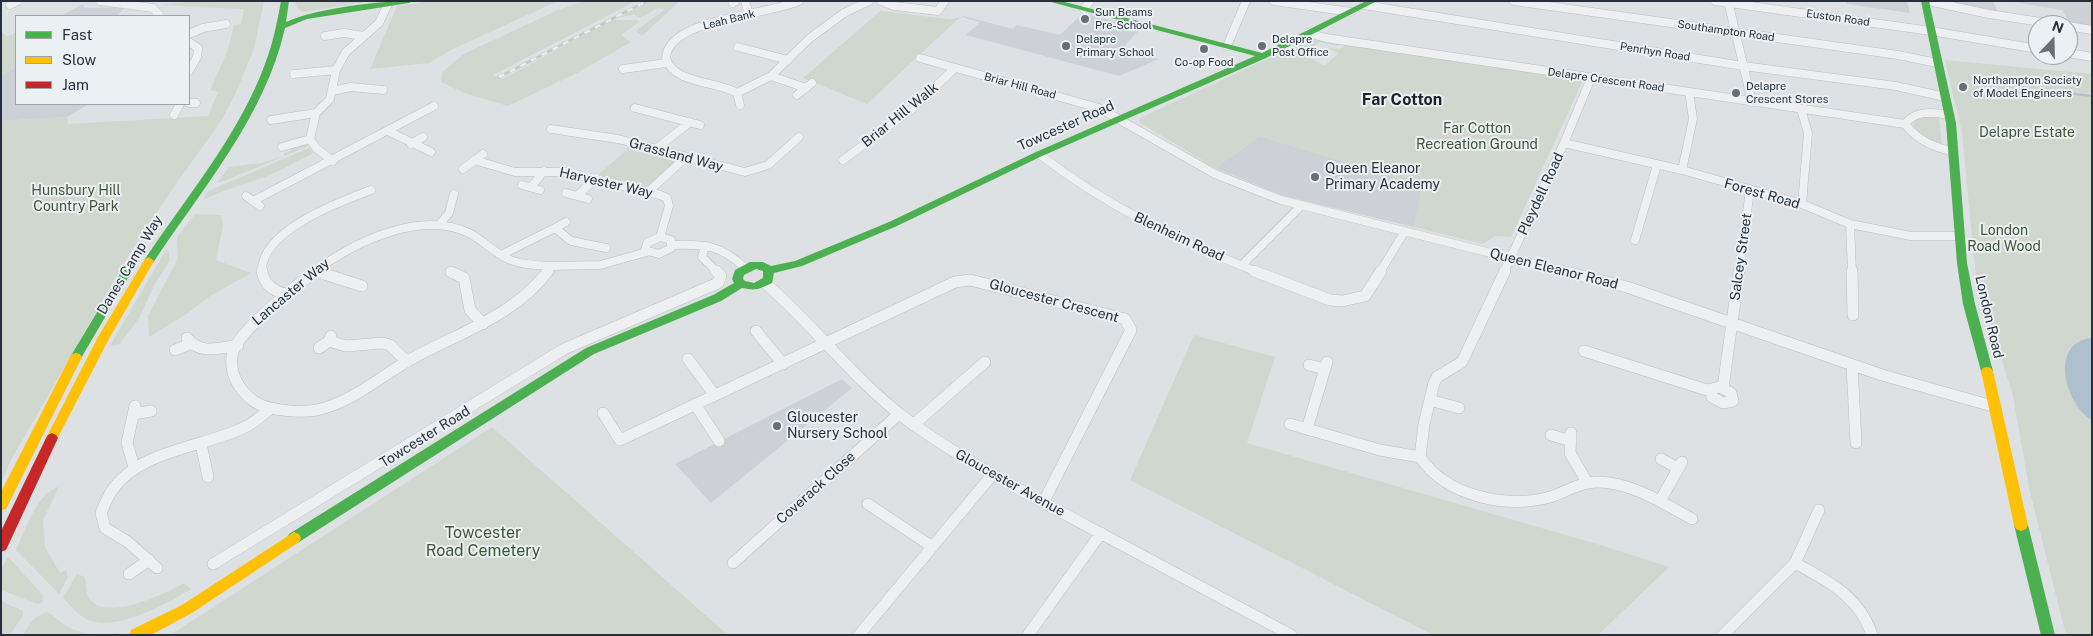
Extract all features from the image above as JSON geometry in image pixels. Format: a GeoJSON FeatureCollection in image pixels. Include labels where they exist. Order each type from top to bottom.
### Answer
{"type":"FeatureCollection","features":[{"type":"Feature","properties":{"kind":"main road"},"geometry":{"type":"LineString","coordinates":[[281,27],[305,17],[409,1]]}},
{"type":"Feature","properties":{"kind":"main road"},"geometry":{"type":"LineString","coordinates":[[1051,1],[1087,5],[1263,56]]}},
{"type":"Feature","properties":{"kind":"main road","name":"London Road"},"geometry":{"type":"LineString","coordinates":[[1927,1],[1937,63],[1950,115],[1960,236],[1969,304],[1996,407],[2048,635]]}},
{"type":"Feature","properties":{"kind":"main road"},"geometry":{"type":"LineString","coordinates":[[284,3],[292,15],[305,17]]}},
{"type":"Feature","properties":{"kind":"main road","name":"Danes Camp Way"},"geometry":{"type":"LineString","coordinates":[[1,546],[46,449],[116,315],[254,96],[274,53],[281,27],[284,3]]}},
{"type":"Feature","properties":{"kind":"main road","name":"Towcester Road"},"geometry":{"type":"LineString","coordinates":[[769,270],[798,264],[893,224],[1039,154],[1263,56],[1368,3]]}},
{"type":"Feature","properties":{"kind":"main road","name":"Danes Camp Way"},"geometry":{"type":"LineString","coordinates":[[1,505],[73,364],[138,255]]}},
{"type":"Feature","properties":{"kind":"main road"},"geometry":{"type":"LineString","coordinates":[[759,266],[769,270],[770,277],[765,283],[755,287],[741,284],[738,276],[745,268],[759,266]]}},
{"type":"Feature","properties":{"kind":"main road","name":"Towcester Road"},"geometry":{"type":"LineString","coordinates":[[136,635],[187,609],[282,546],[590,351],[717,298],[741,284]]}},
{"type":"Feature","properties":{"kind":"street"},"geometry":{"type":"LineString","coordinates":[[10,5],[18,1]]}},
{"type":"Feature","properties":{"kind":"street"},"geometry":{"type":"LineString","coordinates":[[100,1],[153,8],[159,15]]}},
{"type":"Feature","properties":{"kind":"street"},"geometry":{"type":"LineString","coordinates":[[745,1],[749,14]]}},
{"type":"Feature","properties":{"kind":"street","name":"Leah Bank"},"geometry":{"type":"LineString","coordinates":[[666,63],[665,56],[670,44],[682,36],[714,22],[781,8],[799,1]]}},
{"type":"Feature","properties":{"kind":"street"},"geometry":{"type":"LineString","coordinates":[[737,93],[771,76],[810,38],[833,21],[869,1]]}},
{"type":"Feature","properties":{"kind":"street"},"geometry":{"type":"LineString","coordinates":[[881,1],[894,6],[938,10],[945,1]]}},
{"type":"Feature","properties":{"kind":"street"},"geometry":{"type":"LineString","coordinates":[[1227,46],[1246,1]]}},
{"type":"Feature","properties":{"kind":"street"},"geometry":{"type":"LineString","coordinates":[[1274,1],[1351,12]]}},
{"type":"Feature","properties":{"kind":"street","name":"Southampton Road"},"geometry":{"type":"LineString","coordinates":[[1514,1],[1898,55],[1937,63]]}},
{"type":"Feature","properties":{"kind":"street","name":"Euston Road"},"geometry":{"type":"LineString","coordinates":[[1715,1],[1931,31],[2028,47]]}},
{"type":"Feature","properties":{"kind":"street"},"geometry":{"type":"LineString","coordinates":[[1927,1],[2028,20]]}},
{"type":"Feature","properties":{"kind":"street"},"geometry":{"type":"LineString","coordinates":[[1728,2],[1752,102]]}},
{"type":"Feature","properties":{"kind":"street","name":"Penrhyn Road"},"geometry":{"type":"LineString","coordinates":[[1368,3],[1743,66],[1896,86],[1945,97]]}},
{"type":"Feature","properties":{"kind":"street"},"geometry":{"type":"LineString","coordinates":[[271,120],[316,113],[330,100],[336,70],[346,52],[382,20],[388,4]]}},
{"type":"Feature","properties":{"kind":"street"},"geometry":{"type":"LineString","coordinates":[[190,34],[215,23],[226,24]]}},
{"type":"Feature","properties":{"kind":"street"},"geometry":{"type":"LineString","coordinates":[[2078,28],[2092,30]]}},
{"type":"Feature","properties":{"kind":"street"},"geometry":{"type":"LineString","coordinates":[[326,36],[344,33],[364,36]]}},
{"type":"Feature","properties":{"kind":"street","name":"Delapre Crescent Road"},"geometry":{"type":"LineString","coordinates":[[1308,33],[1326,38],[1905,124]]}},
{"type":"Feature","properties":{"kind":"street"},"geometry":{"type":"LineString","coordinates":[[190,43],[198,48],[198,53],[190,69]]}},
{"type":"Feature","properties":{"kind":"street"},"geometry":{"type":"LineString","coordinates":[[738,46],[788,60]]}},
{"type":"Feature","properties":{"kind":"street"},"geometry":{"type":"LineString","coordinates":[[2078,55],[2092,57]]}},
{"type":"Feature","properties":{"kind":"street","name":"Briar Hill Road"},"geometry":{"type":"LineString","coordinates":[[920,58],[1083,103],[1119,118]]}},
{"type":"Feature","properties":{"kind":"street"},"geometry":{"type":"LineString","coordinates":[[623,69],[635,65],[666,63],[678,73],[713,82],[737,93]]}},
{"type":"Feature","properties":{"kind":"street","name":"Briar Hill Walk"},"geometry":{"type":"LineString","coordinates":[[844,160],[912,109],[955,68]]}},
{"type":"Feature","properties":{"kind":"street"},"geometry":{"type":"LineString","coordinates":[[294,74],[336,70]]}},
{"type":"Feature","properties":{"kind":"street"},"geometry":{"type":"LineString","coordinates":[[771,76],[809,86],[797,95]]}},
{"type":"Feature","properties":{"kind":"street","name":"Pleydell Road"},"geometry":{"type":"LineString","coordinates":[[1430,400],[1437,378],[1462,362],[1512,258],[1591,78]]}},
{"type":"Feature","properties":{"kind":"street"},"geometry":{"type":"LineString","coordinates":[[332,91],[351,87],[383,90]]}},
{"type":"Feature","properties":{"kind":"street"},"geometry":{"type":"LineString","coordinates":[[1682,170],[1693,119],[1690,92]]}},
{"type":"Feature","properties":{"kind":"street"},"geometry":{"type":"LineString","coordinates":[[737,93],[740,105]]}},
{"type":"Feature","properties":{"kind":"street"},"geometry":{"type":"LineString","coordinates":[[174,114],[179,105]]}},
{"type":"Feature","properties":{"kind":"street"},"geometry":{"type":"LineString","coordinates":[[253,201],[388,132],[434,106]]}},
{"type":"Feature","properties":{"kind":"street"},"geometry":{"type":"LineString","coordinates":[[635,108],[700,125]]}},
{"type":"Feature","properties":{"kind":"street"},"geometry":{"type":"LineString","coordinates":[[1801,109],[1808,133],[1802,204]]}},
{"type":"Feature","properties":{"kind":"street"},"geometry":{"type":"LineString","coordinates":[[637,118],[645,111]]}},
{"type":"Feature","properties":{"kind":"street"},"geometry":{"type":"LineString","coordinates":[[316,113],[310,139],[319,152],[333,160]]}},
{"type":"Feature","properties":{"kind":"street"},"geometry":{"type":"LineString","coordinates":[[1950,115],[1914,114],[1905,124],[1910,131],[1930,145],[1954,152]]}},
{"type":"Feature","properties":{"kind":"street","name":"Queen Eleanor Road"},"geometry":{"type":"LineString","coordinates":[[1119,118],[1167,148],[1215,174],[1281,200],[1626,287],[1852,365],[1996,407]]}},
{"type":"Feature","properties":{"kind":"street"},"geometry":{"type":"LineString","coordinates":[[656,149],[690,122]]}},
{"type":"Feature","properties":{"kind":"street","name":"Grassland Way"},"geometry":{"type":"LineString","coordinates":[[551,129],[604,136],[735,171],[753,172],[769,165],[799,137]]}},
{"type":"Feature","properties":{"kind":"street"},"geometry":{"type":"LineString","coordinates":[[388,132],[431,152]]}},
{"type":"Feature","properties":{"kind":"street"},"geometry":{"type":"LineString","coordinates":[[411,144],[423,137]]}},
{"type":"Feature","properties":{"kind":"street"},"geometry":{"type":"LineString","coordinates":[[282,147],[310,139]]}},
{"type":"Feature","properties":{"kind":"street"},"geometry":{"type":"LineString","coordinates":[[780,142],[792,144]]}},
{"type":"Feature","properties":{"kind":"street","name":"Forest Road"},"geometry":{"type":"LineString","coordinates":[[1564,143],[1682,170],[1802,204],[1850,224],[1910,236],[1960,236]]}},
{"type":"Feature","properties":{"kind":"street"},"geometry":{"type":"LineString","coordinates":[[463,169],[483,154]]}},
{"type":"Feature","properties":{"kind":"street","name":"Blenheim Road"},"geometry":{"type":"LineString","coordinates":[[1039,154],[1084,188],[1161,232],[1330,300],[1342,301],[1366,296],[1405,231]]}},
{"type":"Feature","properties":{"kind":"street"},"geometry":{"type":"LineString","coordinates":[[648,192],[685,158]]}},
{"type":"Feature","properties":{"kind":"street","name":"Harvester Way"},"geometry":{"type":"LineString","coordinates":[[474,160],[515,172],[568,172],[660,195],[669,202],[660,238]]}},
{"type":"Feature","properties":{"kind":"street"},"geometry":{"type":"LineString","coordinates":[[1635,240],[1657,164]]}},
{"type":"Feature","properties":{"kind":"street"},"geometry":{"type":"LineString","coordinates":[[531,187],[544,171]]}},
{"type":"Feature","properties":{"kind":"street"},"geometry":{"type":"LineString","coordinates":[[577,196],[596,178]]}},
{"type":"Feature","properties":{"kind":"street"},"geometry":{"type":"LineString","coordinates":[[286,295],[266,286],[262,278],[264,254],[275,242],[307,220],[358,190],[371,190]]}},
{"type":"Feature","properties":{"kind":"street","name":"Salcey Street"},"geometry":{"type":"LineString","coordinates":[[1710,391],[1716,400],[1723,403],[1730,402],[1733,396],[1723,388],[1750,190]]}},
{"type":"Feature","properties":{"kind":"street"},"geometry":{"type":"LineString","coordinates":[[566,193],[588,198]]}},
{"type":"Feature","properties":{"kind":"street"},"geometry":{"type":"LineString","coordinates":[[440,225],[457,197]]}},
{"type":"Feature","properties":{"kind":"street"},"geometry":{"type":"LineString","coordinates":[[1242,265],[1302,205]]}},
{"type":"Feature","properties":{"kind":"street"},"geometry":{"type":"LineString","coordinates":[[501,255],[566,222]]}},
{"type":"Feature","properties":{"kind":"street"},"geometry":{"type":"LineString","coordinates":[[1850,224],[1853,316]]}},
{"type":"Feature","properties":{"kind":"street","name":"Lancaster Way"},"geometry":{"type":"LineString","coordinates":[[440,225],[457,229],[478,238],[501,255],[530,264],[551,266],[535,288],[483,324],[407,362],[348,400],[315,410],[270,409],[254,402],[243,392],[234,379],[232,355],[254,322],[314,271],[342,252],[372,238],[405,227],[440,225]]}},
{"type":"Feature","properties":{"kind":"street"},"geometry":{"type":"LineString","coordinates":[[555,228],[571,241],[606,248]]}},
{"type":"Feature","properties":{"kind":"street"},"geometry":{"type":"LineString","coordinates":[[593,246],[599,237]]}},
{"type":"Feature","properties":{"kind":"street"},"geometry":{"type":"LineString","coordinates":[[647,252],[645,250],[647,244],[660,238],[671,240],[673,245]]}},
{"type":"Feature","properties":{"kind":"street"},"geometry":{"type":"LineString","coordinates":[[673,245],[705,246],[733,255],[745,268]]}},
{"type":"Feature","properties":{"kind":"street"},"geometry":{"type":"LineString","coordinates":[[551,266],[592,268],[608,265],[647,252],[659,254],[668,251],[673,245]]}},
{"type":"Feature","properties":{"kind":"street","name":"Towcester Road"},"geometry":{"type":"LineString","coordinates":[[213,564],[580,341],[718,283],[721,276],[702,257],[705,246]]}},
{"type":"Feature","properties":{"kind":"street"},"geometry":{"type":"LineString","coordinates":[[314,271],[363,286]]}},
{"type":"Feature","properties":{"kind":"street"},"geometry":{"type":"LineString","coordinates":[[451,272],[464,278],[470,314],[473,319],[483,324]]}},
{"type":"Feature","properties":{"kind":"street","name":"Gloucester Crescent"},"geometry":{"type":"LineString","coordinates":[[823,344],[955,282],[970,280],[1125,319],[1131,330],[1044,501]]}},
{"type":"Feature","properties":{"kind":"street","name":"Gloucester Avenue"},"geometry":{"type":"LineString","coordinates":[[765,283],[823,344],[913,425],[992,475],[1044,501],[1291,635]]}},
{"type":"Feature","properties":{"kind":"street"},"geometry":{"type":"LineString","coordinates":[[756,331],[783,364]]}},
{"type":"Feature","properties":{"kind":"street"},"geometry":{"type":"LineString","coordinates":[[319,348],[330,338],[346,346],[382,343],[390,345],[407,362]]}},
{"type":"Feature","properties":{"kind":"street"},"geometry":{"type":"LineString","coordinates":[[175,350],[189,341],[206,349],[238,346]]}},
{"type":"Feature","properties":{"kind":"street"},"geometry":{"type":"LineString","coordinates":[[603,413],[620,440],[823,344]]}},
{"type":"Feature","properties":{"kind":"street"},"geometry":{"type":"LineString","coordinates":[[1584,351],[1710,391],[1713,388],[1723,388]]}},
{"type":"Feature","properties":{"kind":"street"},"geometry":{"type":"LineString","coordinates":[[688,359],[714,394]]}},
{"type":"Feature","properties":{"kind":"street"},"geometry":{"type":"LineString","coordinates":[[913,425],[985,362]]}},
{"type":"Feature","properties":{"kind":"street"},"geometry":{"type":"LineString","coordinates":[[1307,429],[1326,366],[1309,364]]}},
{"type":"Feature","properties":{"kind":"street"},"geometry":{"type":"LineString","coordinates":[[1852,365],[1856,443]]}},
{"type":"Feature","properties":{"kind":"street"},"geometry":{"type":"LineString","coordinates":[[519,378],[531,388]]}},
{"type":"Feature","properties":{"kind":"street"},"geometry":{"type":"LineString","coordinates":[[1459,408],[1430,400],[1420,457],[1430,474],[1448,485],[1504,500],[1518,501],[1550,496],[1587,482],[1619,484],[1660,501],[1692,519]]}},
{"type":"Feature","properties":{"kind":"street"},"geometry":{"type":"LineString","coordinates":[[695,404],[719,441]]}},
{"type":"Feature","properties":{"kind":"street"},"geometry":{"type":"LineString","coordinates":[[129,574],[153,564],[122,537],[105,528],[101,520],[103,506],[114,484],[134,467],[246,427],[270,409]]}},
{"type":"Feature","properties":{"kind":"street"},"geometry":{"type":"LineString","coordinates":[[134,467],[126,448],[128,426],[134,410],[151,411]]}},
{"type":"Feature","properties":{"kind":"street","name":"Coverack Close"},"geometry":{"type":"LineString","coordinates":[[733,563],[899,414]]}},
{"type":"Feature","properties":{"kind":"street"},"geometry":{"type":"LineString","coordinates":[[1290,424],[1380,450],[1420,457]]}},
{"type":"Feature","properties":{"kind":"street"},"geometry":{"type":"LineString","coordinates":[[1552,435],[1571,437],[1570,453],[1587,482]]}},
{"type":"Feature","properties":{"kind":"street"},"geometry":{"type":"LineString","coordinates":[[201,444],[208,477]]}},
{"type":"Feature","properties":{"kind":"street"},"geometry":{"type":"LineString","coordinates":[[1660,501],[1680,465],[1661,459]]}},
{"type":"Feature","properties":{"kind":"street"},"geometry":{"type":"LineString","coordinates":[[859,635],[931,546],[992,475]]}},
{"type":"Feature","properties":{"kind":"street"},"geometry":{"type":"LineString","coordinates":[[868,504],[931,546]]}},
{"type":"Feature","properties":{"kind":"street"},"geometry":{"type":"LineString","coordinates":[[1724,635],[1795,563],[1819,510]]}},
{"type":"Feature","properties":{"kind":"street"},"geometry":{"type":"LineString","coordinates":[[270,530],[282,546]]}},
{"type":"Feature","properties":{"kind":"street"},"geometry":{"type":"LineString","coordinates":[[1033,633],[1100,533]]}},
{"type":"Feature","properties":{"kind":"street"},"geometry":{"type":"LineString","coordinates":[[1795,563],[1832,584],[1860,606],[1870,624],[1872,635]]}},
{"type":"Feature","properties":{"kind":"shaded area"},"geometry":{"type":"Polygon","coordinates":[[[1846,1],[1907,1],[1910,13],[1847,4],[1846,1]]]}},
{"type":"Feature","properties":{"kind":"shaded area"},"geometry":{"type":"Polygon","coordinates":[[[1948,1],[1993,1],[1998,13],[1948,1]]]}},
{"type":"Feature","properties":{"kind":"shaded area"},"geometry":{"type":"Polygon","coordinates":[[[2007,1],[2092,1],[2092,26],[2078,24],[2078,15],[2065,15],[2062,10],[2007,1]]]}},
{"type":"Feature","properties":{"kind":"shaded area"},"geometry":{"type":"Polygon","coordinates":[[[83,4],[84,8],[125,7],[118,15],[63,15],[83,4]]]}},
{"type":"Feature","properties":{"kind":"shaded area","name":"Delapre Primary School"},"geometry":{"type":"Polygon","coordinates":[[[1083,13],[1141,28],[1122,49],[1159,59],[1119,76],[966,35],[980,22],[962,17],[957,20],[950,20],[964,16],[1013,29],[1017,25],[1060,35],[1083,13]]]}},
{"type":"Feature","properties":{"kind":"shaded area"},"geometry":{"type":"Polygon","coordinates":[[[15,68],[15,105],[87,105],[67,117],[1,121],[1,76],[15,68]]]}},
{"type":"Feature","properties":{"kind":"shaded area","name":"Queen Eleanor Primary Academy"},"geometry":{"type":"Polygon","coordinates":[[[1260,136],[1423,186],[1414,227],[1284,196],[1215,168],[1260,136]]]}},
{"type":"Feature","properties":{"kind":"shaded area","name":"Gloucester Nursery School"},"geometry":{"type":"Polygon","coordinates":[[[842,379],[852,388],[711,503],[675,464],[842,379]]]}},
{"type":"Feature","properties":{"kind":"green space","name":"Hunsbury Hill Country Park"},"geometry":{"type":"Polygon","coordinates":[[[196,1],[264,1],[254,49],[234,97],[221,121],[171,191],[127,258],[11,460],[1,483],[1,121],[67,117],[68,124],[208,116],[218,92],[211,90],[211,88],[228,50],[234,25],[241,24],[244,9],[158,5],[196,1]]]}},
{"type":"Feature","properties":{"kind":"green space"},"geometry":{"type":"Polygon","coordinates":[[[294,1],[371,1],[303,12],[298,9],[294,1]]]}},
{"type":"Feature","properties":{"kind":"green space"},"geometry":{"type":"Polygon","coordinates":[[[433,1],[558,1],[451,50],[429,63],[370,69],[397,6],[433,1]]]}},
{"type":"Feature","properties":{"kind":"green space"},"geometry":{"type":"Polygon","coordinates":[[[584,1],[636,1],[493,75],[502,79],[613,20],[638,20],[639,22],[621,35],[631,42],[579,72],[508,106],[464,93],[441,82],[442,72],[464,54],[558,10],[584,1]]]}},
{"type":"Feature","properties":{"kind":"green space"},"geometry":{"type":"Polygon","coordinates":[[[650,1],[680,1],[642,36],[636,31],[665,9],[658,8],[640,18],[634,15],[620,17],[650,1]]]}},
{"type":"Feature","properties":{"kind":"green space"},"geometry":{"type":"Polygon","coordinates":[[[880,11],[957,20],[867,104],[803,78],[880,11]]]}},
{"type":"Feature","properties":{"kind":"green space"},"geometry":{"type":"Polygon","coordinates":[[[1,32],[7,36],[15,33],[15,68],[1,76],[1,32]]]}},
{"type":"Feature","properties":{"kind":"green space","name":"Far Cotton Recreation Ground"},"geometry":{"type":"Polygon","coordinates":[[[1310,39],[1342,42],[1337,46],[1320,42],[1303,54],[1324,66],[1339,53],[1327,48],[1340,49],[1348,43],[1584,78],[1511,237],[1495,236],[1483,244],[1414,227],[1422,186],[1260,136],[1215,168],[1139,122],[1140,118],[1310,39]]]}},
{"type":"Feature","properties":{"kind":"green space","name":"Delapre Estate"},"geometry":{"type":"Polygon","coordinates":[[[1945,60],[2092,74],[2092,635],[2066,635],[2029,488],[2013,396],[1985,306],[1978,299],[1962,133],[1945,60]]]}},
{"type":"Feature","properties":{"kind":"green space"},"geometry":{"type":"Polygon","coordinates":[[[1939,117],[1942,145],[1922,137],[1913,125],[1917,118],[1939,117]]]}},
{"type":"Feature","properties":{"kind":"green space"},"geometry":{"type":"Polygon","coordinates":[[[305,144],[308,146],[227,180],[217,183],[229,167],[261,163],[284,156],[284,153],[291,151],[291,148],[305,144]]]}},
{"type":"Feature","properties":{"kind":"green space"},"geometry":{"type":"Polygon","coordinates":[[[630,147],[674,159],[675,163],[649,186],[645,187],[598,175],[630,147]]]}},
{"type":"Feature","properties":{"kind":"green space"},"geometry":{"type":"Polygon","coordinates":[[[309,148],[314,153],[283,169],[203,200],[208,191],[309,148]]]}},
{"type":"Feature","properties":{"kind":"green space"},"geometry":{"type":"Polygon","coordinates":[[[195,214],[221,215],[223,226],[216,260],[251,273],[210,296],[188,313],[149,337],[148,316],[178,258],[177,237],[195,214]]]}},
{"type":"Feature","properties":{"kind":"green space"},"geometry":{"type":"Polygon","coordinates":[[[166,250],[168,250],[170,260],[156,282],[139,318],[120,344],[109,347],[166,250]]]}},
{"type":"Feature","properties":{"kind":"green space"},"geometry":{"type":"Polygon","coordinates":[[[1194,335],[1275,357],[1247,443],[1604,546],[1669,567],[1598,635],[1433,635],[1130,480],[1194,335]]]}},
{"type":"Feature","properties":{"kind":"green space","name":"Towcester Road Cemetery"},"geometry":{"type":"Polygon","coordinates":[[[492,427],[728,635],[170,635],[492,427]]]}},
{"type":"Feature","properties":{"kind":"green space"},"geometry":{"type":"Polygon","coordinates":[[[59,487],[43,520],[45,547],[60,573],[66,570],[68,577],[59,594],[16,550],[38,504],[51,490],[59,487]]]}},
{"type":"Feature","properties":{"kind":"green space"},"geometry":{"type":"Polygon","coordinates":[[[8,557],[43,595],[42,603],[37,604],[1,590],[1,569],[8,557]]]}},
{"type":"Feature","properties":{"kind":"green space"},"geometry":{"type":"Polygon","coordinates":[[[77,574],[85,577],[88,596],[95,604],[106,608],[134,604],[184,583],[191,589],[140,615],[125,620],[98,622],[83,617],[63,598],[77,574]]]}},
{"type":"Feature","properties":{"kind":"green space"},"geometry":{"type":"Polygon","coordinates":[[[1,601],[23,611],[23,615],[10,635],[1,635],[1,601]]]}},
{"type":"Feature","properties":{"kind":"green space"},"geometry":{"type":"Polygon","coordinates":[[[45,612],[53,615],[71,629],[85,633],[119,633],[118,635],[22,635],[34,619],[45,612]]]}},
{"type":"Feature","properties":{"kind":"water"},"geometry":{"type":"Polygon","coordinates":[[[2092,338],[2092,420],[2083,413],[2075,402],[2065,376],[2065,362],[2069,351],[2078,342],[2092,338]]]}},
{"type":"Feature","properties":{"kind":"waterway"},"geometry":{"type":"LineString","coordinates":[[1987,93],[2064,93],[2092,96]]}},
{"type":"Feature","properties":{"kind":"railway"},"geometry":{"type":"LineString","coordinates":[[499,77],[647,1]]}},
{"type":"Feature","properties":{"kind":"traffic: fast"},"geometry":{"type":"LineString","coordinates":[[149,261],[241,124],[269,65],[279,35],[285,1]]}},
{"type":"Feature","properties":{"kind":"traffic: fast"},"geometry":{"type":"LineString","coordinates":[[281,27],[305,17],[409,1]]}},
{"type":"Feature","properties":{"kind":"traffic: fast"},"geometry":{"type":"LineString","coordinates":[[1051,1],[1263,56]]}},
{"type":"Feature","properties":{"kind":"traffic: fast"},"geometry":{"type":"LineString","coordinates":[[769,270],[798,264],[893,224],[1039,154],[1263,56],[1373,1]]}},
{"type":"Feature","properties":{"kind":"traffic: fast"},"geometry":{"type":"LineString","coordinates":[[1925,1],[1951,123],[1962,263],[1969,304],[1987,371]]}},
{"type":"Feature","properties":{"kind":"traffic: fast"},"geometry":{"type":"LineString","coordinates":[[76,357],[131,264]]}},
{"type":"Feature","properties":{"kind":"traffic: fast"},"geometry":{"type":"LineString","coordinates":[[754,265],[763,266],[769,270],[768,280],[755,287],[741,284],[737,279],[739,273],[754,265]]}},
{"type":"Feature","properties":{"kind":"traffic: fast"},"geometry":{"type":"LineString","coordinates":[[294,538],[590,351],[717,298],[741,284]]}},
{"type":"Feature","properties":{"kind":"traffic: fast"},"geometry":{"type":"LineString","coordinates":[[2021,525],[2048,635]]}},
{"type":"Feature","properties":{"kind":"traffic: slow"},"geometry":{"type":"LineString","coordinates":[[52,438],[104,337],[149,261]]}},
{"type":"Feature","properties":{"kind":"traffic: slow"},"geometry":{"type":"LineString","coordinates":[[1,505],[76,357]]}},
{"type":"Feature","properties":{"kind":"traffic: slow"},"geometry":{"type":"LineString","coordinates":[[1987,371],[2021,525]]}},
{"type":"Feature","properties":{"kind":"traffic: slow"},"geometry":{"type":"LineString","coordinates":[[136,635],[187,609],[294,538]]}},
{"type":"Feature","properties":{"kind":"traffic: jam"},"geometry":{"type":"LineString","coordinates":[[1,546],[52,438]]}},
{"type":"Feature","properties":{"kind":"place","name":"Sun Beams Pre-School"},"geometry":{"type":"Point","coordinates":[1085,19]}},
{"type":"Feature","properties":{"kind":"place","name":"Delapre Primary School"},"geometry":{"type":"Point","coordinates":[1066,46]}},
{"type":"Feature","properties":{"kind":"place","name":"Delapre Post Office"},"geometry":{"type":"Point","coordinates":[1262,46]}},
{"type":"Feature","properties":{"kind":"place","name":"Co-op Food"},"geometry":{"type":"Point","coordinates":[1204,49]}},
{"type":"Feature","properties":{"kind":"place","name":"Northampton Society of Model Engineers"},"geometry":{"type":"Point","coordinates":[1963,87]}},
{"type":"Feature","properties":{"kind":"place","name":"Delapre Crescent Stores"},"geometry":{"type":"Point","coordinates":[1736,93]}},
{"type":"Feature","properties":{"kind":"place","name":"Queen Eleanor Primary Academy"},"geometry":{"type":"Point","coordinates":[1315,177]}},
{"type":"Feature","properties":{"kind":"place","name":"Gloucester Nursery School"},"geometry":{"type":"Point","coordinates":[777,426]}},
{"type":"Feature","properties":{"kind":"district","name":"Far Cotton"},"geometry":{"type":"Point","coordinates":[1402,100]}},
{"type":"Feature","properties":{"kind":"park label","name":"London Road Wood"},"geometry":{"type":"Point","coordinates":[2004,240]}}]}
